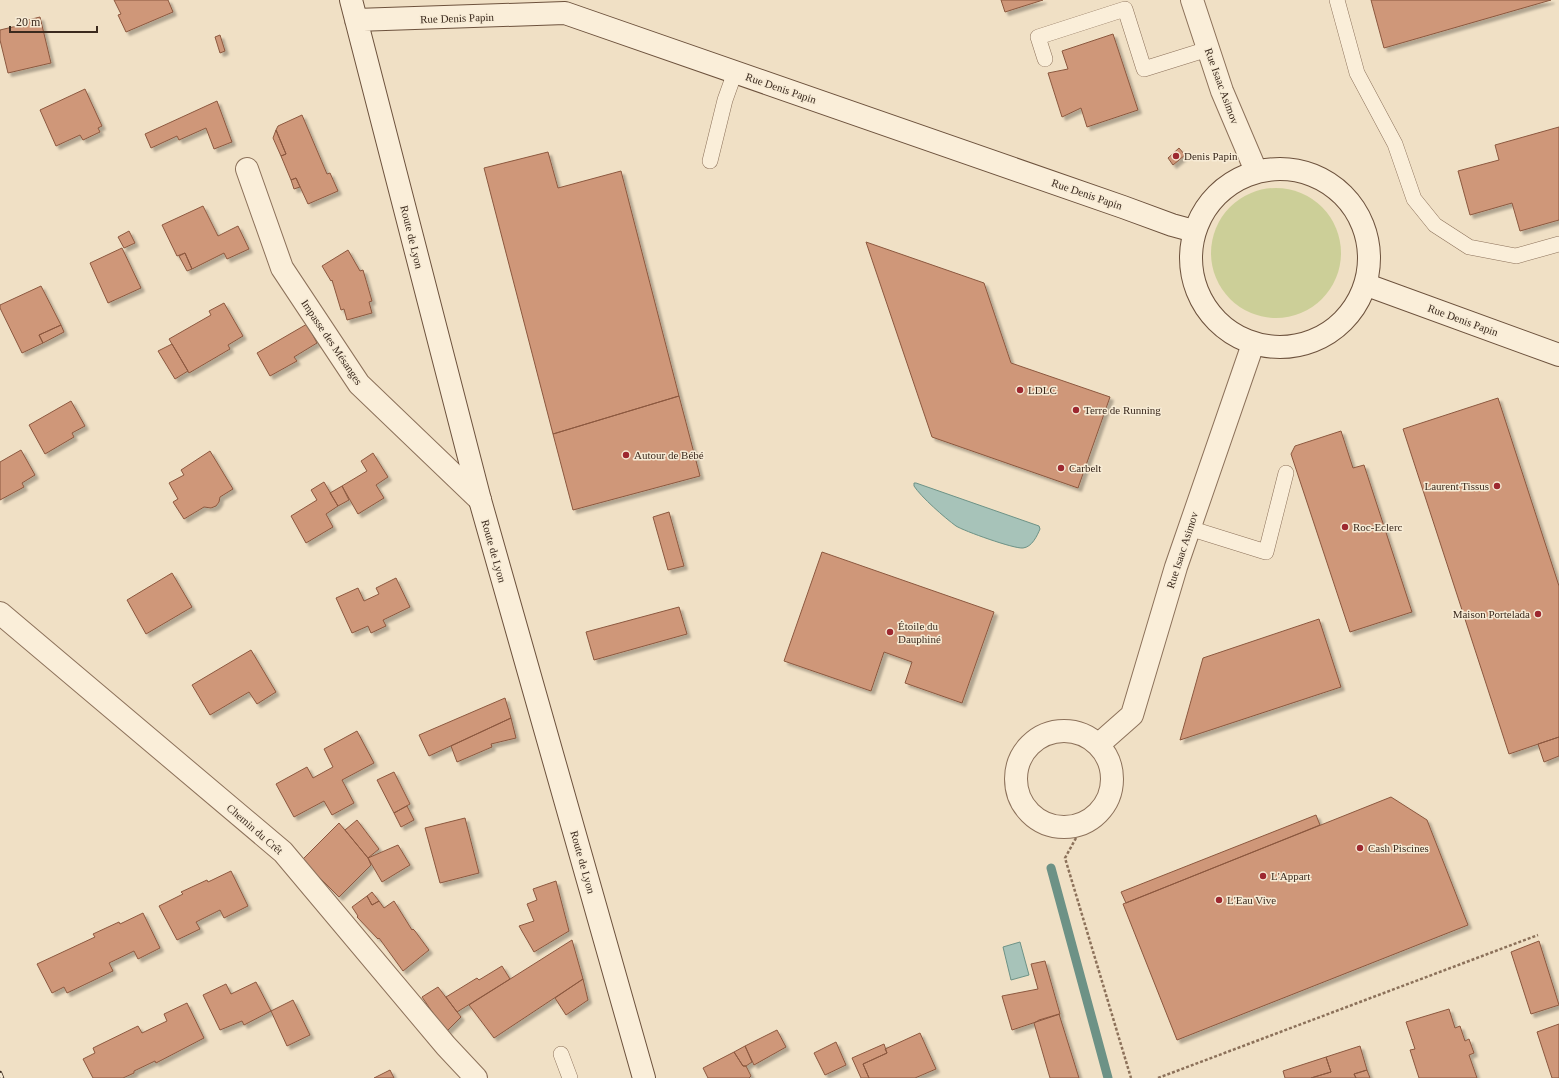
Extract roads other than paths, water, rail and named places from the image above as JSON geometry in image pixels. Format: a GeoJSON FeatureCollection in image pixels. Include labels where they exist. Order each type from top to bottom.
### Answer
{"type":"FeatureCollection","features":[{"type":"Feature","properties":{"kind":"street","name":"Rue Isaac Asimov"},"geometry":{"type":"LineString","coordinates":[[1192,0],[1222,91],[1256,171]]}},
{"type":"Feature","properties":{"kind":"street","name":"Rue Denis Papin"},"geometry":{"type":"LineString","coordinates":[[353,7],[565,14],[1172,225],[1194,231]]}},
{"type":"Feature","properties":{"kind":"street","name":"Route de Lyon"},"geometry":{"type":"LineString","coordinates":[[353,7],[480,500],[644,1078]]}},
{"type":"Feature","properties":{"kind":"street"},"geometry":{"type":"LineString","coordinates":[[1286,168],[1314,175],[1339,191],[1358,214],[1368,242],[1367,285],[1359,301],[1340,325],[1314,341],[1283,348],[1252,344],[1222,327],[1200,300],[1190,266],[1194,231],[1207,204],[1229,183],[1256,171],[1286,168]]}},
{"type":"Feature","properties":{"kind":"street","name":"Impasse des Mésanges"},"geometry":{"type":"LineString","coordinates":[[248,169],[282,268],[359,384],[480,500]]}},
{"type":"Feature","properties":{"kind":"street","name":"Rue Denis Papin"},"geometry":{"type":"LineString","coordinates":[[1367,285],[1559,355]]}},
{"type":"Feature","properties":{"kind":"street","name":"Rue Isaac Asimov"},"geometry":{"type":"LineString","coordinates":[[1098,745],[1132,715],[1176,567],[1252,344]]}},
{"type":"Feature","properties":{"kind":"street","name":"Chemin du Crêt"},"geometry":{"type":"LineString","coordinates":[[0,613],[283,852],[446,1046],[476,1078]]}},
{"type":"Feature","properties":{"kind":"street"},"geometry":{"type":"LineString","coordinates":[[1070,731],[1085,736],[1098,745],[1106,756],[1111,770],[1112,784],[1108,798],[1101,810],[1090,819],[1077,825],[1063,827],[1048,824],[1034,816],[1024,805],[1018,790],[1016,775],[1020,760],[1028,747],[1040,737],[1055,732],[1070,731]]}},
{"type":"Feature","properties":{"kind":"lane"},"geometry":{"type":"LineString","coordinates":[[1337,0],[1356,73],[1395,144],[1414,198],[1435,225],[1469,247],[1516,256],[1559,244]]}},
{"type":"Feature","properties":{"kind":"lane"},"geometry":{"type":"LineString","coordinates":[[1046,60],[1038,37],[1125,9],[1144,69],[1208,48]]}},
{"type":"Feature","properties":{"kind":"lane"},"geometry":{"type":"LineString","coordinates":[[710,161],[725,100],[735,72]]}},
{"type":"Feature","properties":{"kind":"lane"},"geometry":{"type":"LineString","coordinates":[[1189,528],[1266,552],[1286,473]]}},
{"type":"Feature","properties":{"kind":"lane"},"geometry":{"type":"LineString","coordinates":[[561,1054],[570,1078]]}},
{"type":"Feature","properties":{"kind":"water"},"geometry":{"type":"Polygon","coordinates":[[[914,483],[1039,526],[1040,529],[1032,543],[1023,548],[1010,546],[978,535],[956,526],[946,518],[922,496],[914,486],[914,483]]]}},
{"type":"Feature","properties":{"kind":"water"},"geometry":{"type":"Polygon","coordinates":[[[1020,942],[1029,975],[1011,980],[1003,947],[1020,942]]]}},
{"type":"Feature","properties":{"kind":"waterway"},"geometry":{"type":"LineString","coordinates":[[1051,868],[1108,1078]]}},
{"type":"Feature","properties":{"kind":"railway"},"geometry":{"type":"LineString","coordinates":[[0,1073],[2,1078]]}},
{"type":"Feature","properties":{"kind":"place","name":"Denis Papin"},"geometry":{"type":"Point","coordinates":[1176,156]}},
{"type":"Feature","properties":{"kind":"place","name":"LDLC"},"geometry":{"type":"Point","coordinates":[1020,390]}},
{"type":"Feature","properties":{"kind":"place","name":"Terre de Running"},"geometry":{"type":"Point","coordinates":[1076,410]}},
{"type":"Feature","properties":{"kind":"place","name":"Autour de Bébé"},"geometry":{"type":"Point","coordinates":[626,455]}},
{"type":"Feature","properties":{"kind":"place","name":"Carbelt"},"geometry":{"type":"Point","coordinates":[1061,468]}},
{"type":"Feature","properties":{"kind":"place","name":"Laurent Tissus"},"geometry":{"type":"Point","coordinates":[1497,486]}},
{"type":"Feature","properties":{"kind":"place","name":"Roc-Eclerc"},"geometry":{"type":"Point","coordinates":[1345,527]}},
{"type":"Feature","properties":{"kind":"place","name":"Maison Portelada"},"geometry":{"type":"Point","coordinates":[1538,614]}},
{"type":"Feature","properties":{"kind":"place","name":"Étoile du Dauphiné"},"geometry":{"type":"Point","coordinates":[890,632]}},
{"type":"Feature","properties":{"kind":"place","name":"Cash Piscines"},"geometry":{"type":"Point","coordinates":[1360,848]}},
{"type":"Feature","properties":{"kind":"place","name":"L'Appart"},"geometry":{"type":"Point","coordinates":[1263,876]}},
{"type":"Feature","properties":{"kind":"place","name":"L'Eau Vive"},"geometry":{"type":"Point","coordinates":[1219,900]}}]}
